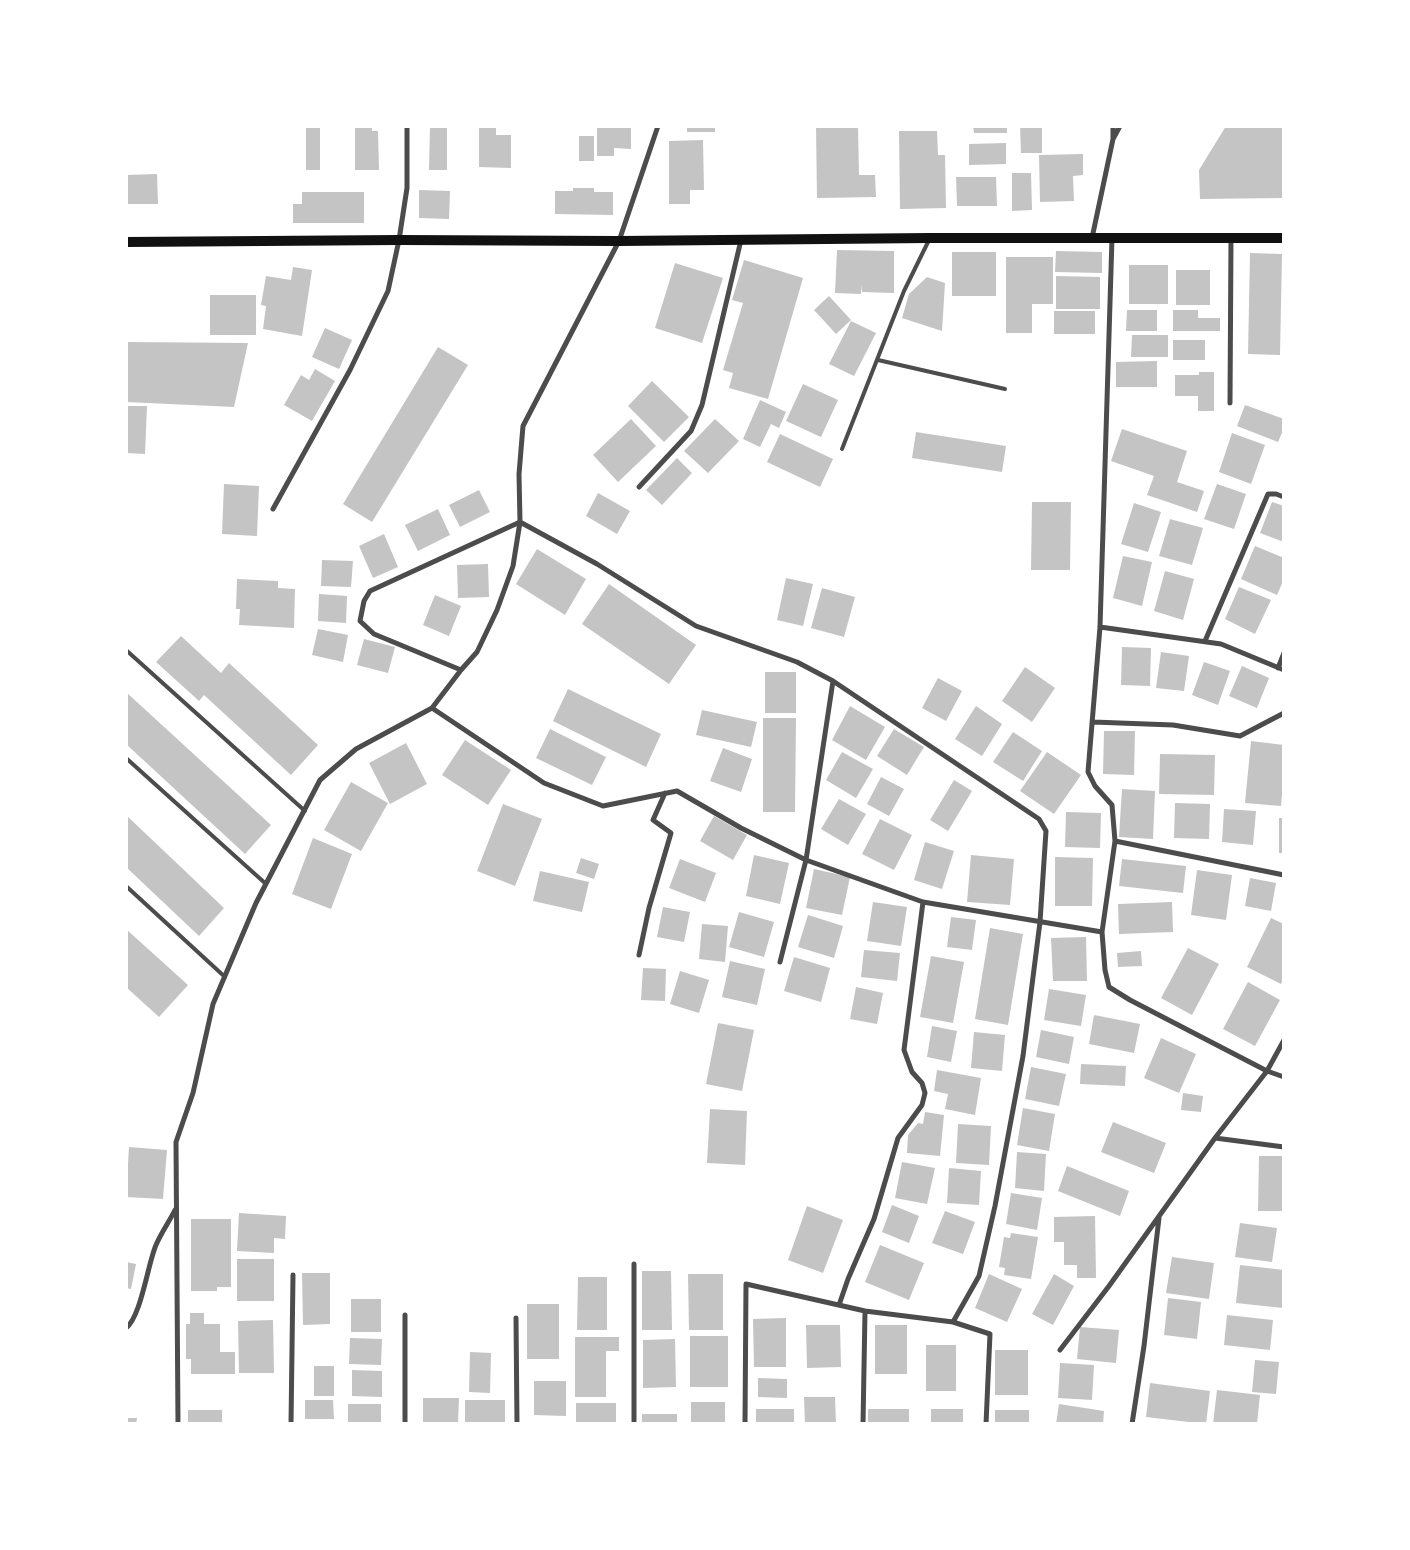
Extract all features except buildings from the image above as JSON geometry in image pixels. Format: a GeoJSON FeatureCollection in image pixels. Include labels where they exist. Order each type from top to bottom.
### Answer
{"type":"FeatureCollection","features":[{"type":"Feature","properties":{"kind":"main road"},"geometry":{"type":"LineString","coordinates":[[126,242],[1284,238]]}},
{"type":"Feature","properties":{"kind":"street"},"geometry":{"type":"LineString","coordinates":[[273,509],[350,370],[388,291],[399,240],[407,188],[407,126]]}},
{"type":"Feature","properties":{"kind":"street"},"geometry":{"type":"LineString","coordinates":[[178,1424],[176,1142],[193,1093],[213,1004],[256,903],[320,780],[356,749],[432,708],[477,652],[497,610],[513,566],[520,522],[519,474],[523,426],[619,241],[658,126]]}},
{"type":"Feature","properties":{"kind":"street"},"geometry":{"type":"LineString","coordinates":[[1092,238],[1113,139],[1113,126]]}},
{"type":"Feature","properties":{"kind":"street"},"geometry":{"type":"LineString","coordinates":[[1113,139],[1120,126]]}},
{"type":"Feature","properties":{"kind":"street"},"geometry":{"type":"LineString","coordinates":[[1112,238],[1100,627],[1088,772],[1096,786],[1112,805],[1115,841],[1102,932],[1105,970],[1109,987],[1130,1000],[1284,1078]]}},
{"type":"Feature","properties":{"kind":"street"},"geometry":{"type":"LineString","coordinates":[[1230,403],[1231,238]]}},
{"type":"Feature","properties":{"kind":"street"},"geometry":{"type":"LineString","coordinates":[[639,487],[691,431],[702,405],[741,240]]}},
{"type":"Feature","properties":{"kind":"street"},"geometry":{"type":"LineString","coordinates":[[1205,641],[1268,494],[1284,497]]}},
{"type":"Feature","properties":{"kind":"street"},"geometry":{"type":"LineString","coordinates":[[461,670],[374,634],[360,621],[364,601],[370,592],[520,522]]}},
{"type":"Feature","properties":{"kind":"street"},"geometry":{"type":"LineString","coordinates":[[520,522],[597,564],[696,626],[797,662],[833,681],[1039,819],[1046,831],[1040,922],[1023,1056],[995,1206],[978,1276],[953,1322]]}},
{"type":"Feature","properties":{"kind":"street"},"geometry":{"type":"LineString","coordinates":[[1100,627],[1221,644],[1284,670]]}},
{"type":"Feature","properties":{"kind":"street"},"geometry":{"type":"LineString","coordinates":[[1278,668],[1284,653]]}},
{"type":"Feature","properties":{"kind":"street"},"geometry":{"type":"LineString","coordinates":[[780,962],[806,860],[833,681]]}},
{"type":"Feature","properties":{"kind":"street"},"geometry":{"type":"LineString","coordinates":[[432,708],[544,783],[603,806],[676,791],[741,828],[806,860],[923,902],[1102,932]]}},
{"type":"Feature","properties":{"kind":"street"},"geometry":{"type":"LineString","coordinates":[[1093,722],[1173,725],[1240,736],[1284,713]]}},
{"type":"Feature","properties":{"kind":"street"},"geometry":{"type":"LineString","coordinates":[[639,954],[649,908],[671,833],[653,820],[665,793]]}},
{"type":"Feature","properties":{"kind":"street"},"geometry":{"type":"LineString","coordinates":[[1115,841],[1284,875]]}},
{"type":"Feature","properties":{"kind":"street"},"geometry":{"type":"LineString","coordinates":[[840,1305],[848,1279],[874,1219],[898,1138],[922,1105],[925,1093],[922,1083],[912,1072],[904,1050],[923,902]]}},
{"type":"Feature","properties":{"kind":"street"},"geometry":{"type":"LineString","coordinates":[[1060,1350],[1159,1218],[1215,1138],[1267,1071],[1284,1040]]}},
{"type":"Feature","properties":{"kind":"street"},"geometry":{"type":"LineString","coordinates":[[1215,1138],[1284,1147]]}},
{"type":"Feature","properties":{"kind":"street"},"geometry":{"type":"LineString","coordinates":[[126,1328],[131,1325],[137,1309],[156,1245],[176,1210]]}},
{"type":"Feature","properties":{"kind":"street"},"geometry":{"type":"LineString","coordinates":[[1132,1424],[1144,1346],[1159,1218]]}},
{"type":"Feature","properties":{"kind":"street"},"geometry":{"type":"LineString","coordinates":[[634,1264],[634,1424]]}},
{"type":"Feature","properties":{"kind":"street"},"geometry":{"type":"LineString","coordinates":[[291,1424],[293,1275]]}},
{"type":"Feature","properties":{"kind":"street"},"geometry":{"type":"LineString","coordinates":[[745,1424],[746,1284],[865,1310],[953,1322],[990,1334],[986,1424]]}},
{"type":"Feature","properties":{"kind":"street"},"geometry":{"type":"LineString","coordinates":[[863,1424],[865,1310]]}},
{"type":"Feature","properties":{"kind":"street"},"geometry":{"type":"LineString","coordinates":[[405,1315],[405,1424]]}},
{"type":"Feature","properties":{"kind":"street"},"geometry":{"type":"LineString","coordinates":[[516,1318],[517,1424]]}},
{"type":"Feature","properties":{"kind":"lane"},"geometry":{"type":"LineString","coordinates":[[842,449],[904,291],[930,238]]}},
{"type":"Feature","properties":{"kind":"lane"},"geometry":{"type":"LineString","coordinates":[[878,360],[1004,389]]}},
{"type":"Feature","properties":{"kind":"lane"},"geometry":{"type":"LineString","coordinates":[[126,650],[304,811]]}},
{"type":"Feature","properties":{"kind":"lane"},"geometry":{"type":"LineString","coordinates":[[126,758],[266,884]]}},
{"type":"Feature","properties":{"kind":"lane"},"geometry":{"type":"LineString","coordinates":[[126,886],[225,977]]}}]}
